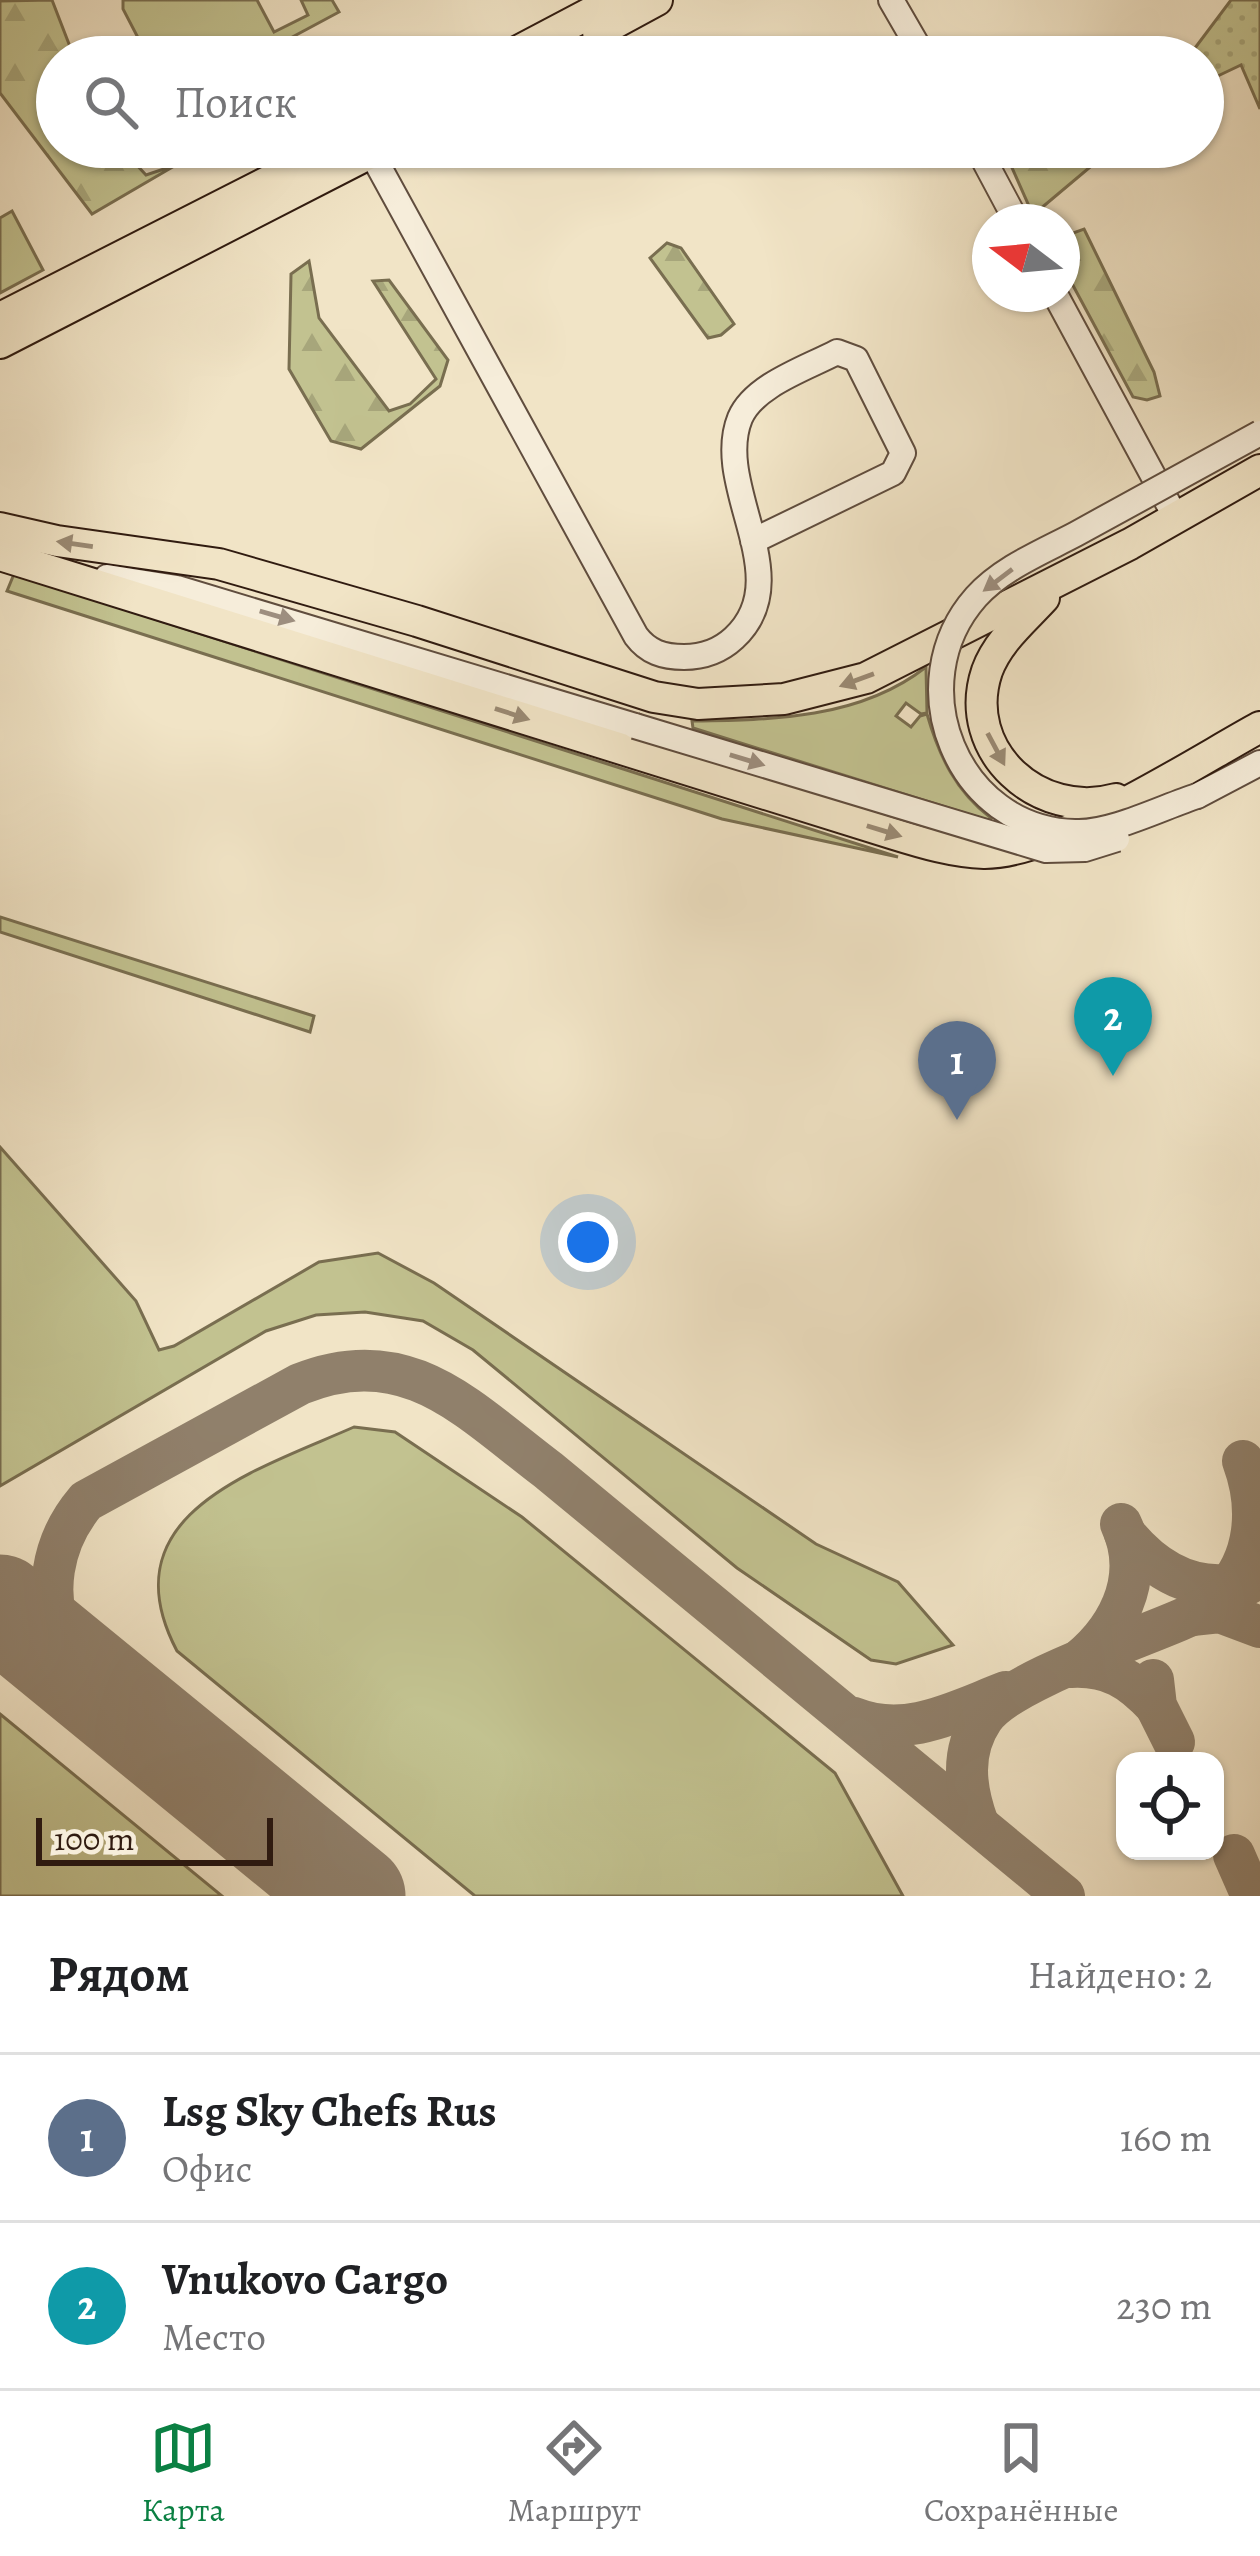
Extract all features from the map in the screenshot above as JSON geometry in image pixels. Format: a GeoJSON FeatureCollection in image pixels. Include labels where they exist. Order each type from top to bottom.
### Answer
{"type":"FeatureCollection","features":[{"type":"Feature","properties":{"kind":"main road"},"geometry":{"type":"LineString","coordinates":[[547,36],[616,0]]}},
{"type":"Feature","properties":{"kind":"main road"},"geometry":{"type":"LineString","coordinates":[[589,36],[657,0]]}},
{"type":"Feature","properties":{"kind":"main road"},"geometry":{"type":"LineString","coordinates":[[0,318],[295,168]]}},
{"type":"Feature","properties":{"kind":"main road"},"geometry":{"type":"LineString","coordinates":[[0,344],[338,168]]}},
{"type":"Feature","properties":{"kind":"main road"},"geometry":{"type":"LineString","coordinates":[[0,529],[219,564],[654,697],[698,704],[784,699],[853,682],[1000,612],[1260,470]]}},
{"type":"Feature","properties":{"kind":"main road"},"geometry":{"type":"LineString","coordinates":[[0,555],[944,848],[986,853],[1036,845],[1260,727]]}},
{"type":"Feature","properties":{"kind":"main road"},"geometry":{"type":"LineString","coordinates":[[1062,579],[1004,640],[992,661],[982,702],[989,741],[1015,778],[1056,800],[1108,802],[1161,781]]}},
{"type":"Feature","properties":{"kind":"street"},"geometry":{"type":"LineString","coordinates":[[891,0],[912,36]]}},
{"type":"Feature","properties":{"kind":"street"},"geometry":{"type":"LineString","coordinates":[[384,168],[644,646],[665,656],[692,657],[716,651],[736,636],[754,606],[758,576],[754,541],[734,453],[742,412],[758,395],[837,352],[856,358],[903,454],[902,463],[893,473],[754,541]]}},
{"type":"Feature","properties":{"kind":"street"},"geometry":{"type":"LineString","coordinates":[[987,168],[1007,204]]}},
{"type":"Feature","properties":{"kind":"street"},"geometry":{"type":"LineString","coordinates":[[1065,312],[1176,518]]}},
{"type":"Feature","properties":{"kind":"street"},"geometry":{"type":"LineString","coordinates":[[1197,796],[1079,833],[1045,828],[1009,813],[976,786],[952,750],[940,709],[942,665],[947,642],[966,610],[1001,575],[1260,433]]}},
{"type":"Feature","properties":{"kind":"street"},"geometry":{"type":"LineString","coordinates":[[39,567],[176,588],[1046,850],[1085,849],[1122,838],[1260,763]]}},
{"type":"Feature","properties":{"kind":"green space"},"geometry":{"type":"Polygon","coordinates":[[[52,0],[66,36],[36,36],[36,140],[0,93],[0,1],[52,0]]]}},
{"type":"Feature","properties":{"kind":"green space"},"geometry":{"type":"Polygon","coordinates":[[[123,0],[257,0],[274,32],[308,15],[301,0],[332,0],[339,12],[294,36],[137,36],[123,0]]]}},
{"type":"Feature","properties":{"kind":"green space"},"geometry":{"type":"Polygon","coordinates":[[[1231,0],[1260,0],[1260,109],[1241,65],[1224,73],[1224,36],[1204,36],[1231,0]]]}},
{"type":"Feature","properties":{"kind":"green space"},"geometry":{"type":"Polygon","coordinates":[[[57,168],[140,168],[146,175],[171,168],[92,214],[57,168]]]}},
{"type":"Feature","properties":{"kind":"green space"},"geometry":{"type":"Polygon","coordinates":[[[1012,168],[1089,168],[1046,204],[1028,204],[1012,168]]]}},
{"type":"Feature","properties":{"kind":"green space"},"geometry":{"type":"Polygon","coordinates":[[[12,211],[43,270],[0,293],[0,218],[12,211]]]}},
{"type":"Feature","properties":{"kind":"green space"},"geometry":{"type":"Polygon","coordinates":[[[1084,229],[1154,372],[1160,396],[1133,397],[1080,298],[1080,230],[1084,229]]]}},
{"type":"Feature","properties":{"kind":"green space"},"geometry":{"type":"Polygon","coordinates":[[[667,243],[681,248],[734,324],[721,335],[708,338],[650,258],[667,243]]]}},
{"type":"Feature","properties":{"kind":"green space"},"geometry":{"type":"Polygon","coordinates":[[[309,261],[319,318],[389,411],[410,404],[436,379],[373,281],[389,280],[448,360],[440,386],[361,449],[331,441],[289,369],[291,274],[309,261]]]}},
{"type":"Feature","properties":{"kind":"green space"},"geometry":{"type":"Polygon","coordinates":[[[14,574],[898,857],[722,819],[7,591],[14,574]]]}},
{"type":"Feature","properties":{"kind":"green space"},"geometry":{"type":"Polygon","coordinates":[[[926,667],[927,713],[906,703],[896,716],[911,727],[927,714],[950,772],[991,818],[987,820],[693,728],[692,721],[784,717],[844,707],[900,684],[926,667]]]}},
{"type":"Feature","properties":{"kind":"green space"},"geometry":{"type":"Polygon","coordinates":[[[0,917],[314,1016],[310,1032],[0,932],[0,917]]]}},
{"type":"Feature","properties":{"kind":"green space"},"geometry":{"type":"Polygon","coordinates":[[[0,1147],[136,1301],[159,1350],[174,1346],[319,1262],[378,1253],[434,1283],[816,1544],[898,1582],[953,1645],[896,1664],[871,1660],[737,1568],[473,1350],[423,1321],[365,1312],[316,1315],[266,1331],[0,1486],[0,1147]]]}},
{"type":"Feature","properties":{"kind":"green space"},"geometry":{"type":"Polygon","coordinates":[[[354,1427],[395,1432],[522,1517],[835,1773],[903,1896],[475,1896],[177,1651],[160,1604],[161,1564],[176,1531],[202,1504],[236,1481],[354,1427]]]}},
{"type":"Feature","properties":{"kind":"green space"},"geometry":{"type":"Polygon","coordinates":[[[0,1714],[222,1896],[0,1896],[0,1714]]]}},
{"type":"Feature","properties":{"kind":"taxiway"},"geometry":{"type":"LineString","coordinates":[[95,1684],[66,1645],[52,1589],[58,1551],[86,1501],[300,1384],[338,1373],[405,1376],[462,1405],[548,1470],[1064,1896]]}},
{"type":"Feature","properties":{"kind":"taxiway"},"geometry":{"type":"LineString","coordinates":[[1221,1595],[1242,1565],[1252,1532],[1252,1496],[1243,1461]]}},
{"type":"Feature","properties":{"kind":"taxiway"},"geometry":{"type":"LineString","coordinates":[[1121,1524],[1130,1565],[1123,1604],[1101,1639],[1071,1667],[1097,1668],[1118,1676],[1156,1706]]}},
{"type":"Feature","properties":{"kind":"taxiway"},"geometry":{"type":"LineString","coordinates":[[1125,1534],[1150,1559],[1178,1577],[1209,1585],[1244,1582]]}},
{"type":"Feature","properties":{"kind":"taxiway"},"geometry":{"type":"LineString","coordinates":[[978,1824],[968,1784],[968,1757],[983,1718],[998,1704],[1047,1675],[1196,1613],[1260,1577]]}},
{"type":"Feature","properties":{"kind":"taxiway"},"geometry":{"type":"LineString","coordinates":[[1192,1615],[1220,1612],[1260,1627]]}},
{"type":"Feature","properties":{"kind":"taxiway"},"geometry":{"type":"LineString","coordinates":[[1153,1680],[1156,1706],[1174,1742]]}},
{"type":"Feature","properties":{"kind":"taxiway"},"geometry":{"type":"LineString","coordinates":[[854,1718],[874,1724],[912,1724],[1006,1692]]}},
{"type":"Feature","properties":{"kind":"taxiway"},"geometry":{"type":"LineString","coordinates":[[1234,1855],[1252,1896]]}},
{"type":"Feature","properties":{"kind":"runway"},"geometry":{"type":"LineString","coordinates":[[0,1607],[353,1896]]}},
{"type":"Feature","properties":{"kind":"place","name":"Vnukovo Cargo"},"geometry":{"type":"Point","coordinates":[1113,1076]}},
{"type":"Feature","properties":{"kind":"place","name":"Lsg Sky Chefs Rus"},"geometry":{"type":"Point","coordinates":[957,1120]}}]}
